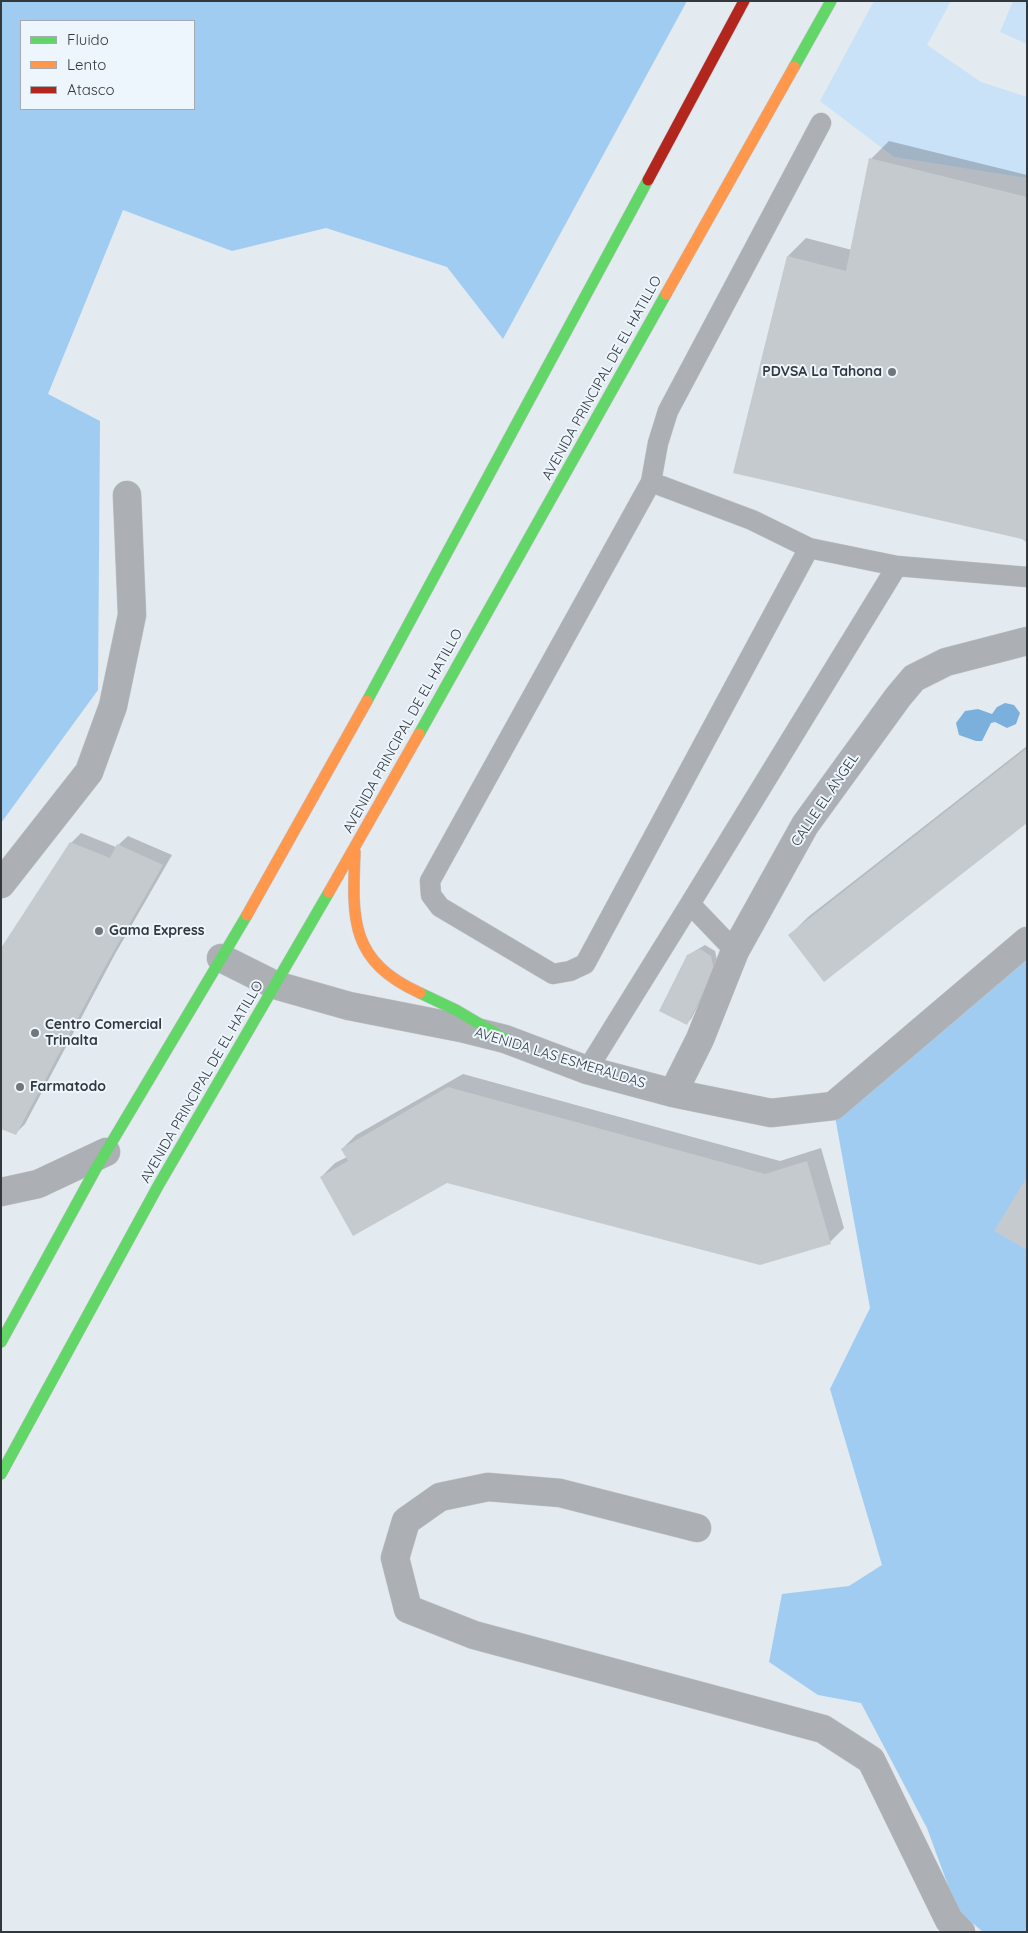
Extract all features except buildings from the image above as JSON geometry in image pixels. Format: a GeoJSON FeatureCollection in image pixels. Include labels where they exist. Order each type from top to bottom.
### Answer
{"type":"FeatureCollection","features":[{"type":"Feature","properties":{"kind":"main road"},"geometry":{"type":"LineString","coordinates":[[1,1342],[22,1299],[106,1152],[256,898],[422,601],[744,1]]}},
{"type":"Feature","properties":{"kind":"main road","name":"AVENIDA PRINCIPAL DE EL HATILLO"},"geometry":{"type":"LineString","coordinates":[[1,1474],[82,1322],[355,848],[831,1]]}},
{"type":"Feature","properties":{"kind":"main road"},"geometry":{"type":"LineString","coordinates":[[355,848],[353,904],[360,938],[370,959],[388,977],[449,1006],[505,1040]]}},
{"type":"Feature","properties":{"kind":"street"},"geometry":{"type":"LineString","coordinates":[[1,884],[89,772],[114,706],[132,615],[127,495]]}},
{"type":"Feature","properties":{"kind":"street","name":"CALLE EL ÁNGEL"},"geometry":{"type":"LineString","coordinates":[[673,1093],[700,1039],[735,952],[804,825],[914,678],[946,662],[1027,641]]}},
{"type":"Feature","properties":{"kind":"street","name":"AVENIDA LAS ESMERALDAS"},"geometry":{"type":"LineString","coordinates":[[221,958],[275,985],[350,1006],[461,1028],[505,1040],[586,1070],[673,1093],[771,1113],[833,1106],[1027,941]]}},
{"type":"Feature","properties":{"kind":"street"},"geometry":{"type":"LineString","coordinates":[[1,1192],[38,1184],[106,1152]]}},
{"type":"Feature","properties":{"kind":"street"},"geometry":{"type":"LineString","coordinates":[[697,1528],[560,1493],[488,1487],[440,1497],[406,1521],[395,1558],[408,1609],[465,1632],[824,1729],[871,1760],[949,1920],[961,1932]]}},
{"type":"Feature","properties":{"kind":"lane"},"geometry":{"type":"LineString","coordinates":[[809,548],[585,964],[570,971],[553,974],[440,907],[431,895],[430,881],[651,482],[658,443],[668,411],[821,123]]}},
{"type":"Feature","properties":{"kind":"lane"},"geometry":{"type":"LineString","coordinates":[[651,482],[752,520],[809,548],[897,566],[1027,577]]}},
{"type":"Feature","properties":{"kind":"lane"},"geometry":{"type":"LineString","coordinates":[[586,1070],[897,566]]}},
{"type":"Feature","properties":{"kind":"lane"},"geometry":{"type":"LineString","coordinates":[[690,904],[735,952]]}},
{"type":"Feature","properties":{"kind":"shaded area"},"geometry":{"type":"Polygon","coordinates":[[[1,1],[687,1],[503,339],[447,267],[326,228],[232,251],[123,210],[48,394],[100,421],[98,690],[1,823],[1,1]]]}},
{"type":"Feature","properties":{"kind":"shaded area"},"geometry":{"type":"Polygon","coordinates":[[[874,1],[951,1],[927,45],[981,82],[1027,97],[1027,178],[894,157],[820,101],[874,1]]]}},
{"type":"Feature","properties":{"kind":"shaded area"},"geometry":{"type":"Polygon","coordinates":[[[1013,1],[1027,1],[1027,44],[1000,32],[1013,1]]]}},
{"type":"Feature","properties":{"kind":"shaded area"},"geometry":{"type":"Polygon","coordinates":[[[1005,703],[1014,705],[1020,713],[1016,724],[1007,728],[995,722],[991,723],[982,741],[976,741],[959,735],[956,723],[965,711],[978,709],[992,714],[997,707],[1005,703]]]}},
{"type":"Feature","properties":{"kind":"shaded area"},"geometry":{"type":"Polygon","coordinates":[[[1027,941],[1027,1932],[983,1932],[957,1910],[927,1828],[861,1703],[818,1695],[769,1662],[782,1594],[849,1586],[882,1565],[830,1389],[870,1308],[833,1106],[1027,941]]]}},
{"type":"Feature","properties":{"kind":"traffic: fast"},"geometry":{"type":"LineString","coordinates":[[794,67],[831,1]]}},
{"type":"Feature","properties":{"kind":"traffic: fast"},"geometry":{"type":"LineString","coordinates":[[367,701],[648,180]]}},
{"type":"Feature","properties":{"kind":"traffic: fast"},"geometry":{"type":"LineString","coordinates":[[419,734],[666,294]]}},
{"type":"Feature","properties":{"kind":"traffic: fast"},"geometry":{"type":"LineString","coordinates":[[1,1474],[158,1186],[329,892]]}},
{"type":"Feature","properties":{"kind":"traffic: fast"},"geometry":{"type":"LineString","coordinates":[[1,1342],[94,1172],[247,915]]}},
{"type":"Feature","properties":{"kind":"traffic: fast"},"geometry":{"type":"LineString","coordinates":[[420,993],[456,1010],[505,1039]]}},
{"type":"Feature","properties":{"kind":"traffic: slow"},"geometry":{"type":"LineString","coordinates":[[666,294],[794,67]]}},
{"type":"Feature","properties":{"kind":"traffic: slow"},"geometry":{"type":"LineString","coordinates":[[247,915],[367,701]]}},
{"type":"Feature","properties":{"kind":"traffic: slow"},"geometry":{"type":"LineString","coordinates":[[329,892],[419,734]]}},
{"type":"Feature","properties":{"kind":"traffic: slow"},"geometry":{"type":"LineString","coordinates":[[355,852],[354,898],[360,936],[368,952],[380,967],[397,981],[420,993]]}},
{"type":"Feature","properties":{"kind":"traffic: jam"},"geometry":{"type":"LineString","coordinates":[[648,180],[744,1]]}},
{"type":"Feature","properties":{"kind":"place","name":"PDVSA La Tahona"},"geometry":{"type":"Point","coordinates":[892,372]}},
{"type":"Feature","properties":{"kind":"place","name":"Gama Express"},"geometry":{"type":"Point","coordinates":[99,931]}},
{"type":"Feature","properties":{"kind":"place","name":"Centro Comercial Trinalta"},"geometry":{"type":"Point","coordinates":[35,1033]}},
{"type":"Feature","properties":{"kind":"place","name":"Farmatodo"},"geometry":{"type":"Point","coordinates":[20,1087]}}]}
